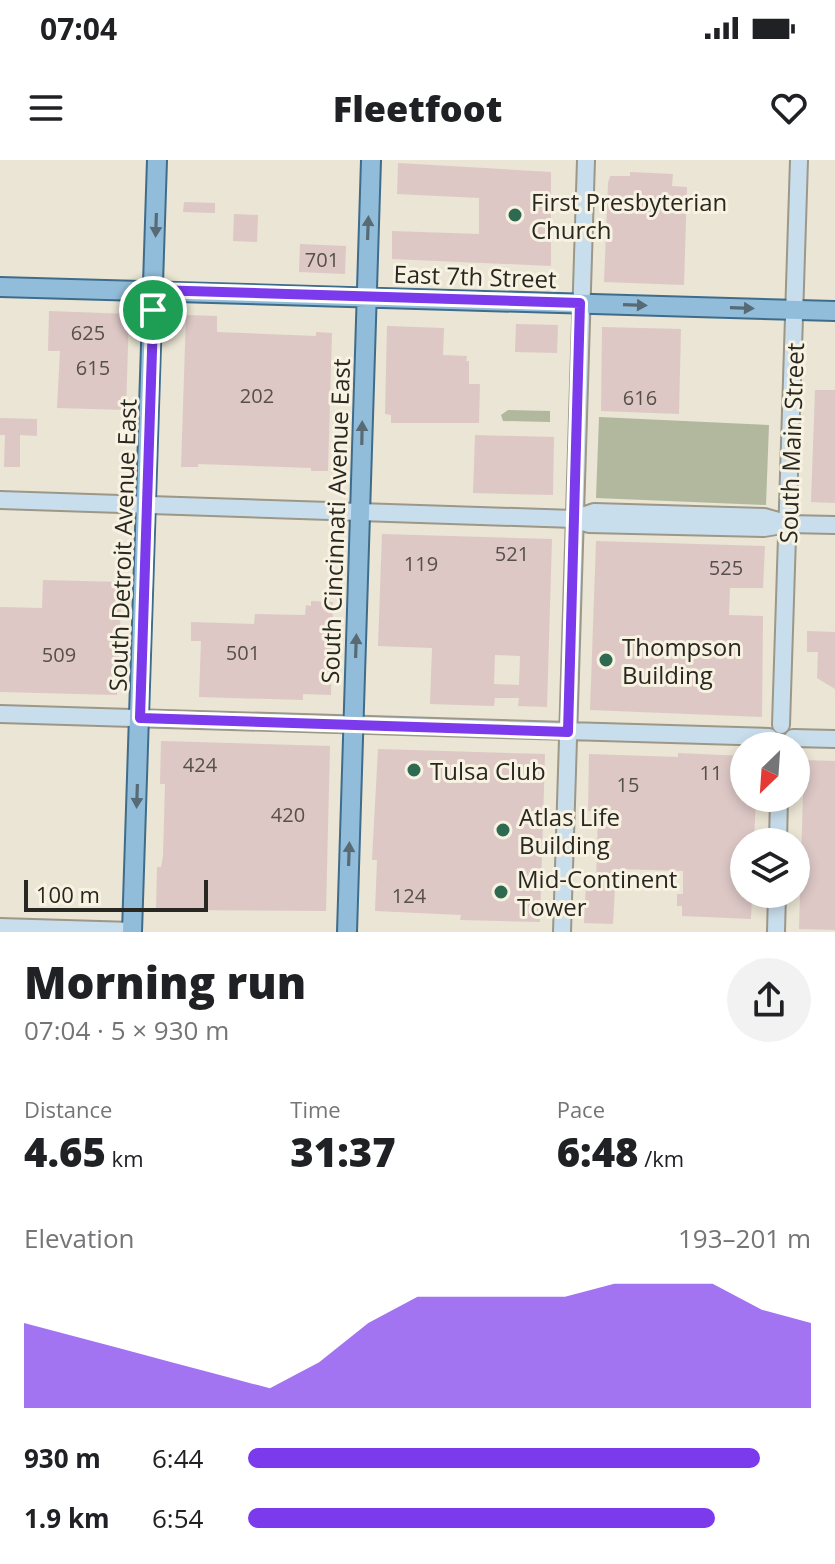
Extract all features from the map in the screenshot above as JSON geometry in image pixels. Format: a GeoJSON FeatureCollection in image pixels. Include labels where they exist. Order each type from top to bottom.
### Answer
{"type":"FeatureCollection","features":[{"type":"Feature","properties":{"kind":"main road","name":"South Detroit Avenue East"},"geometry":{"type":"LineString","coordinates":[[132,932],[157,160]]}},
{"type":"Feature","properties":{"kind":"main road","name":"South Cincinnati Avenue East"},"geometry":{"type":"LineString","coordinates":[[347,932],[371,160]]}},
{"type":"Feature","properties":{"kind":"main road","name":"East 7th Street"},"geometry":{"type":"LineString","coordinates":[[0,287],[835,311]]}},
{"type":"Feature","properties":{"kind":"main road"},"geometry":{"type":"LineString","coordinates":[[132,932],[149,932]]}},
{"type":"Feature","properties":{"kind":"street"},"geometry":{"type":"LineString","coordinates":[[562,932],[586,160]]}},
{"type":"Feature","properties":{"kind":"street","name":"South Main Street"},"geometry":{"type":"LineString","coordinates":[[781,732],[799,160]]}},
{"type":"Feature","properties":{"kind":"street"},"geometry":{"type":"LineString","coordinates":[[0,500],[574,519],[590,512],[606,512],[764,517],[788,524],[835,525]]}},
{"type":"Feature","properties":{"kind":"street"},"geometry":{"type":"LineString","coordinates":[[0,714],[730,737]]}},
{"type":"Feature","properties":{"kind":"street"},"geometry":{"type":"LineString","coordinates":[[810,739],[835,739]]}},
{"type":"Feature","properties":{"kind":"street"},"geometry":{"type":"LineString","coordinates":[[776,932],[777,908]]}},
{"type":"Feature","properties":{"kind":"street"},"geometry":{"type":"LineString","coordinates":[[0,927],[132,932]]}},
{"type":"Feature","properties":{"kind":"green space"},"geometry":{"type":"Polygon","coordinates":[[[508,410],[550,411],[550,422],[503,421],[501,415],[508,410]]]}},
{"type":"Feature","properties":{"kind":"green space"},"geometry":{"type":"Polygon","coordinates":[[[599,417],[769,425],[766,505],[596,498],[599,417]]]}},
{"type":"Feature","properties":{"kind":"building","name":"First Presbyterian Church"},"geometry":{"type":"Polygon","coordinates":[[[398,163],[551,172],[551,266],[392,259],[392,231],[479,234],[479,198],[397,194],[398,163]]]}},
{"type":"Feature","properties":{"kind":"building"},"geometry":{"type":"Polygon","coordinates":[[[630,172],[673,174],[672,186],[687,187],[684,285],[604,282],[608,183],[610,176],[630,176],[630,172]]]}},
{"type":"Feature","properties":{"kind":"building"},"geometry":{"type":"Polygon","coordinates":[[[184,202],[215,203],[215,213],[183,212],[184,202]]]}},
{"type":"Feature","properties":{"kind":"building"},"geometry":{"type":"Polygon","coordinates":[[[234,214],[258,215],[257,242],[233,241],[234,214]]]}},
{"type":"Feature","properties":{"kind":"building"},"geometry":{"type":"Polygon","coordinates":[[[300,244],[346,246],[345,274],[299,272],[300,244]]]}},
{"type":"Feature","properties":{"kind":"building"},"geometry":{"type":"Polygon","coordinates":[[[49,311],[129,314],[126,410],[57,408],[60,351],[48,351],[49,311]]]}},
{"type":"Feature","properties":{"kind":"building"},"geometry":{"type":"Polygon","coordinates":[[[186,315],[217,316],[217,332],[316,336],[316,332],[332,333],[328,471],[198,464],[198,467],[181,467],[186,315]]]}},
{"type":"Feature","properties":{"kind":"building"},"geometry":{"type":"Polygon","coordinates":[[[516,324],[558,325],[557,353],[515,352],[516,324]]]}},
{"type":"Feature","properties":{"kind":"building"},"geometry":{"type":"Polygon","coordinates":[[[387,326],[444,328],[443,355],[467,356],[469,384],[480,384],[479,423],[391,423],[391,415],[385,414],[387,326]]]}},
{"type":"Feature","properties":{"kind":"building"},"geometry":{"type":"Polygon","coordinates":[[[602,327],[681,329],[679,414],[601,411],[602,327]]]}},
{"type":"Feature","properties":{"kind":"building"},"geometry":{"type":"Polygon","coordinates":[[[815,390],[835,390],[835,503],[811,502],[815,390]]]}},
{"type":"Feature","properties":{"kind":"building"},"geometry":{"type":"Polygon","coordinates":[[[0,418],[37,419],[37,436],[20,435],[20,467],[4,467],[5,435],[0,435],[0,418]]]}},
{"type":"Feature","properties":{"kind":"building"},"geometry":{"type":"Polygon","coordinates":[[[475,435],[554,437],[553,495],[473,493],[475,435]]]}},
{"type":"Feature","properties":{"kind":"building"},"geometry":{"type":"Polygon","coordinates":[[[382,534],[552,539],[547,707],[518,706],[519,698],[495,698],[494,706],[430,704],[432,648],[378,646],[382,534]],[[495,655],[494,684],[519,685],[520,656],[495,655]]]}},
{"type":"Feature","properties":{"kind":"building"},"geometry":{"type":"Polygon","coordinates":[[[596,541],[765,546],[763,588],[730,588],[729,615],[763,616],[762,717],[590,710],[596,541]]]}},
{"type":"Feature","properties":{"kind":"building"},"geometry":{"type":"Polygon","coordinates":[[[43,580],[122,582],[117,695],[0,692],[0,607],[42,608],[43,580]]]}},
{"type":"Feature","properties":{"kind":"building"},"geometry":{"type":"Polygon","coordinates":[[[311,601],[333,602],[331,695],[303,694],[303,700],[199,697],[201,641],[191,641],[191,622],[254,624],[255,614],[305,615],[306,605],[311,606],[311,601]]]}},
{"type":"Feature","properties":{"kind":"building"},"geometry":{"type":"Polygon","coordinates":[[[807,631],[835,632],[835,689],[817,678],[818,652],[807,652],[807,631]]]}},
{"type":"Feature","properties":{"kind":"building"},"geometry":{"type":"Polygon","coordinates":[[[161,741],[330,746],[326,911],[156,910],[157,867],[161,867],[163,856],[165,784],[160,784],[161,741]]]}},
{"type":"Feature","properties":{"kind":"building"},"geometry":{"type":"Polygon","coordinates":[[[378,749],[545,754],[540,922],[460,920],[461,915],[375,911],[377,860],[372,860],[378,749]]]}},
{"type":"Feature","properties":{"kind":"building"},"geometry":{"type":"Polygon","coordinates":[[[678,753],[730,755],[730,812],[755,812],[755,828],[730,828],[730,908],[751,908],[751,919],[682,916],[682,906],[677,906],[677,894],[683,894],[683,871],[616,869],[613,924],[584,923],[586,884],[596,885],[598,811],[588,811],[589,754],[678,757],[678,753]]]}},
{"type":"Feature","properties":{"kind":"building"},"geometry":{"type":"Polygon","coordinates":[[[810,760],[835,761],[835,930],[799,929],[800,908],[810,908],[810,828],[802,828],[802,812],[810,812],[810,760]]]}},
{"type":"Feature","properties":{"kind":"place","name":"First Presbyterian Church"},"geometry":{"type":"Point","coordinates":[515,215]}},
{"type":"Feature","properties":{"kind":"place","name":"Thompson Building"},"geometry":{"type":"Point","coordinates":[606,660]}},
{"type":"Feature","properties":{"kind":"place","name":"Tulsa Club"},"geometry":{"type":"Point","coordinates":[414,770]}},
{"type":"Feature","properties":{"kind":"place","name":"Atlas Life Building"},"geometry":{"type":"Point","coordinates":[503,830]}},
{"type":"Feature","properties":{"kind":"place","name":"Mid-Continent Tower"},"geometry":{"type":"Point","coordinates":[501,892]}},
{"type":"Feature","properties":{"kind":"route"},"geometry":{"type":"LineString","coordinates":[[154,290],[580,303],[568,732],[140,718],[153,310],[154,290]]}}]}
